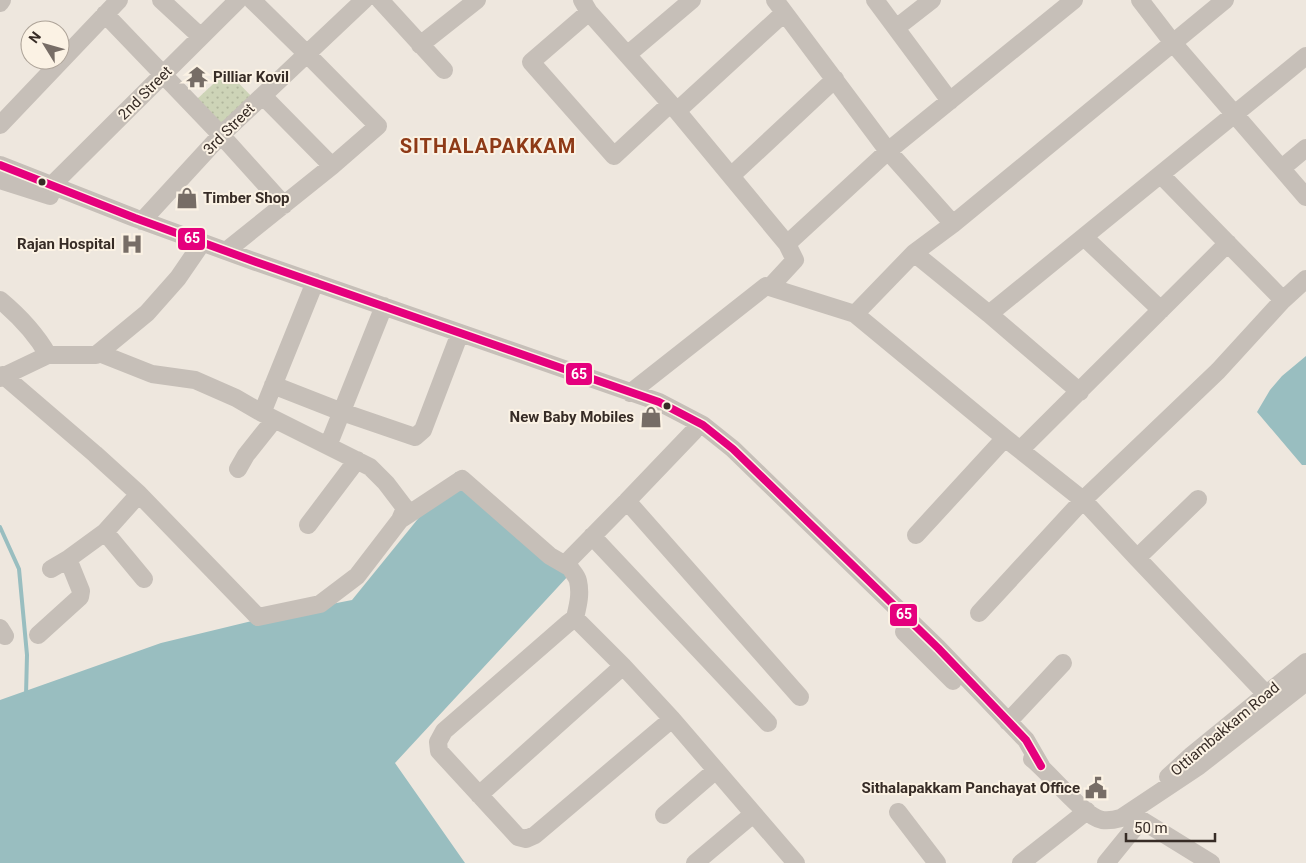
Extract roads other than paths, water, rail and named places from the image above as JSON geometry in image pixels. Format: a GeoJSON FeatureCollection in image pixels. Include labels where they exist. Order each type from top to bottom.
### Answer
{"type":"FeatureCollection","features":[{"type":"Feature","properties":{"kind":"street"},"geometry":{"type":"LineString","coordinates":[[0,125],[119,0]]}},
{"type":"Feature","properties":{"kind":"street"},"geometry":{"type":"LineString","coordinates":[[161,0],[201,37]]}},
{"type":"Feature","properties":{"kind":"street","name":"2nd Street"},"geometry":{"type":"LineString","coordinates":[[52,185],[238,0]]}},
{"type":"Feature","properties":{"kind":"street"},"geometry":{"type":"LineString","coordinates":[[226,251],[332,166],[378,126],[252,0]]}},
{"type":"Feature","properties":{"kind":"street","name":"3rd Street"},"geometry":{"type":"LineString","coordinates":[[138,220],[221,135],[364,0]]}},
{"type":"Feature","properties":{"kind":"street"},"geometry":{"type":"LineString","coordinates":[[380,0],[444,70]]}},
{"type":"Feature","properties":{"kind":"street"},"geometry":{"type":"LineString","coordinates":[[420,45],[476,0]]}},
{"type":"Feature","properties":{"kind":"street"},"geometry":{"type":"LineString","coordinates":[[627,55],[692,0]]}},
{"type":"Feature","properties":{"kind":"street"},"geometry":{"type":"LineString","coordinates":[[875,0],[950,101]]}},
{"type":"Feature","properties":{"kind":"street"},"geometry":{"type":"LineString","coordinates":[[896,28],[932,0]]}},
{"type":"Feature","properties":{"kind":"street"},"geometry":{"type":"LineString","coordinates":[[787,244],[888,151],[1074,0]]}},
{"type":"Feature","properties":{"kind":"street"},"geometry":{"type":"LineString","coordinates":[[1140,0],[1173,43],[1306,197]]}},
{"type":"Feature","properties":{"kind":"street"},"geometry":{"type":"LineString","coordinates":[[855,314],[914,253],[953,224],[1225,0]]}},
{"type":"Feature","properties":{"kind":"street"},"geometry":{"type":"LineString","coordinates":[[770,287],[795,260],[787,244],[673,107],[586,6],[531,62],[614,156],[673,107],[780,6],[888,151],[953,224]]}},
{"type":"Feature","properties":{"kind":"street"},"geometry":{"type":"LineString","coordinates":[[105,14],[284,204]]}},
{"type":"Feature","properties":{"kind":"street"},"geometry":{"type":"LineString","coordinates":[[989,314],[1306,56]]}},
{"type":"Feature","properties":{"kind":"street"},"geometry":{"type":"LineString","coordinates":[[731,176],[835,80]]}},
{"type":"Feature","properties":{"kind":"street"},"geometry":{"type":"LineString","coordinates":[[263,96],[332,166]]}},
{"type":"Feature","properties":{"kind":"street"},"geometry":{"type":"LineString","coordinates":[[1282,168],[1306,148]]}},
{"type":"Feature","properties":{"kind":"street","name":"Ottiambakkam Road"},"geometry":{"type":"LineString","coordinates":[[0,165],[138,220],[659,402],[703,425],[733,449],[938,648],[1026,740],[1042,766]]}},
{"type":"Feature","properties":{"kind":"street"},"geometry":{"type":"LineString","coordinates":[[1161,175],[1283,300]]}},
{"type":"Feature","properties":{"kind":"street","name":"Ottiambakkam Road"},"geometry":{"type":"LineString","coordinates":[[0,180],[138,220]]}},
{"type":"Feature","properties":{"kind":"street"},"geometry":{"type":"LineString","coordinates":[[1084,237],[1161,310]]}},
{"type":"Feature","properties":{"kind":"street"},"geometry":{"type":"LineString","coordinates":[[99,353],[152,374],[195,380],[236,398],[370,467],[386,483],[405,508],[400,520],[357,576],[320,604],[258,617],[139,494],[95,454],[2,377],[48,355],[96,355],[99,353],[147,313],[178,278],[202,243]]}},
{"type":"Feature","properties":{"kind":"street"},"geometry":{"type":"LineString","coordinates":[[1020,450],[1228,243]]}},
{"type":"Feature","properties":{"kind":"street"},"geometry":{"type":"LineString","coordinates":[[914,253],[1080,392]]}},
{"type":"Feature","properties":{"kind":"street"},"geometry":{"type":"LineString","coordinates":[[979,613],[1084,500],[1218,371],[1283,300],[1306,278]]}},
{"type":"Feature","properties":{"kind":"street"},"geometry":{"type":"LineString","coordinates":[[238,469],[268,416],[273,385],[315,282]]}},
{"type":"Feature","properties":{"kind":"street"},"geometry":{"type":"LineString","coordinates":[[630,393],[766,286],[855,314],[1005,438],[1084,500],[1266,694]]}},
{"type":"Feature","properties":{"kind":"street"},"geometry":{"type":"LineString","coordinates":[[0,300],[14,312],[48,355]]}},
{"type":"Feature","properties":{"kind":"street"},"geometry":{"type":"LineString","coordinates":[[328,446],[384,306]]}},
{"type":"Feature","properties":{"kind":"street"},"geometry":{"type":"LineString","coordinates":[[273,385],[342,412],[415,437],[422,430],[460,333]]}},
{"type":"Feature","properties":{"kind":"street","name":"Ottiambakkam Road"},"geometry":{"type":"LineString","coordinates":[[630,393],[694,431],[725,457],[947,674],[1017,748],[1042,766],[1087,811],[1100,820],[1110,821],[1136,817],[1147,800],[1173,772],[1306,662]]}},
{"type":"Feature","properties":{"kind":"street"},"geometry":{"type":"LineString","coordinates":[[569,566],[570,559],[694,431]]}},
{"type":"Feature","properties":{"kind":"street"},"geometry":{"type":"LineString","coordinates":[[916,535],[1005,438]]}},
{"type":"Feature","properties":{"kind":"street"},"geometry":{"type":"LineString","coordinates":[[308,525],[357,460]]}},
{"type":"Feature","properties":{"kind":"street"},"geometry":{"type":"LineString","coordinates":[[400,520],[462,479],[550,556],[569,566],[578,578],[580,600],[575,618],[444,731],[438,742],[439,751],[518,837],[526,839],[535,835],[672,719]]}},
{"type":"Feature","properties":{"kind":"street"},"geometry":{"type":"LineString","coordinates":[[51,569],[105,532],[139,494]]}},
{"type":"Feature","properties":{"kind":"street"},"geometry":{"type":"LineString","coordinates":[[1137,558],[1198,499]]}},
{"type":"Feature","properties":{"kind":"street"},"geometry":{"type":"LineString","coordinates":[[626,500],[800,697]]}},
{"type":"Feature","properties":{"kind":"street"},"geometry":{"type":"LineString","coordinates":[[105,532],[144,579]]}},
{"type":"Feature","properties":{"kind":"street"},"geometry":{"type":"LineString","coordinates":[[592,536],[768,724]]}},
{"type":"Feature","properties":{"kind":"street"},"geometry":{"type":"LineString","coordinates":[[38,635],[80,597],[81,591],[68,559]]}},
{"type":"Feature","properties":{"kind":"street"},"geometry":{"type":"LineString","coordinates":[[575,618],[672,719],[753,814],[787,860]]}},
{"type":"Feature","properties":{"kind":"street"},"geometry":{"type":"LineString","coordinates":[[1008,722],[1063,663]]}},
{"type":"Feature","properties":{"kind":"street"},"geometry":{"type":"LineString","coordinates":[[478,795],[622,666]]}},
{"type":"Feature","properties":{"kind":"street","name":"Ottiambakkam Road"},"geometry":{"type":"LineString","coordinates":[[1147,800],[1199,766],[1306,682]]}},
{"type":"Feature","properties":{"kind":"street"},"geometry":{"type":"LineString","coordinates":[[664,816],[716,770]]}},
{"type":"Feature","properties":{"kind":"street"},"geometry":{"type":"LineString","coordinates":[[1021,863],[1087,811]]}},
{"type":"Feature","properties":{"kind":"street"},"geometry":{"type":"LineString","coordinates":[[898,812],[937,863]]}},
{"type":"Feature","properties":{"kind":"street"},"geometry":{"type":"LineString","coordinates":[[695,863],[753,814]]}},
{"type":"Feature","properties":{"kind":"street"},"geometry":{"type":"LineString","coordinates":[[1106,863],[1136,817],[1211,863]]}},
{"type":"Feature","properties":{"kind":"water"},"geometry":{"type":"Polygon","coordinates":[[[1306,356],[1306,465],[1302,465],[1257,412],[1270,390],[1282,376],[1306,356]]]}},
{"type":"Feature","properties":{"kind":"water"},"geometry":{"type":"Polygon","coordinates":[[[456,472],[569,575],[395,763],[465,863],[0,863],[0,700],[161,643],[281,614],[352,600],[456,472]]]}},
{"type":"Feature","properties":{"kind":"waterway"},"geometry":{"type":"LineString","coordinates":[[0,527],[19,569],[27,655],[26,695]]}},
{"type":"Feature","properties":{"kind":"place","name":"Pilliar Kovil"},"geometry":{"type":"Point","coordinates":[197,77]}},
{"type":"Feature","properties":{"kind":"place","name":"Timber Shop"},"geometry":{"type":"Point","coordinates":[187,198]}},
{"type":"Feature","properties":{"kind":"place","name":"Rajan Hospital"},"geometry":{"type":"Point","coordinates":[132,244]}},
{"type":"Feature","properties":{"kind":"place","name":"New Baby Mobiles"},"geometry":{"type":"Point","coordinates":[651,417]}},
{"type":"Feature","properties":{"kind":"place","name":"Sithalapakkam Panchayat Office"},"geometry":{"type":"Point","coordinates":[1096,788]}},
{"type":"Feature","properties":{"kind":"district","name":"SITHALAPAKKAM"},"geometry":{"type":"Point","coordinates":[488,146]}}]}
